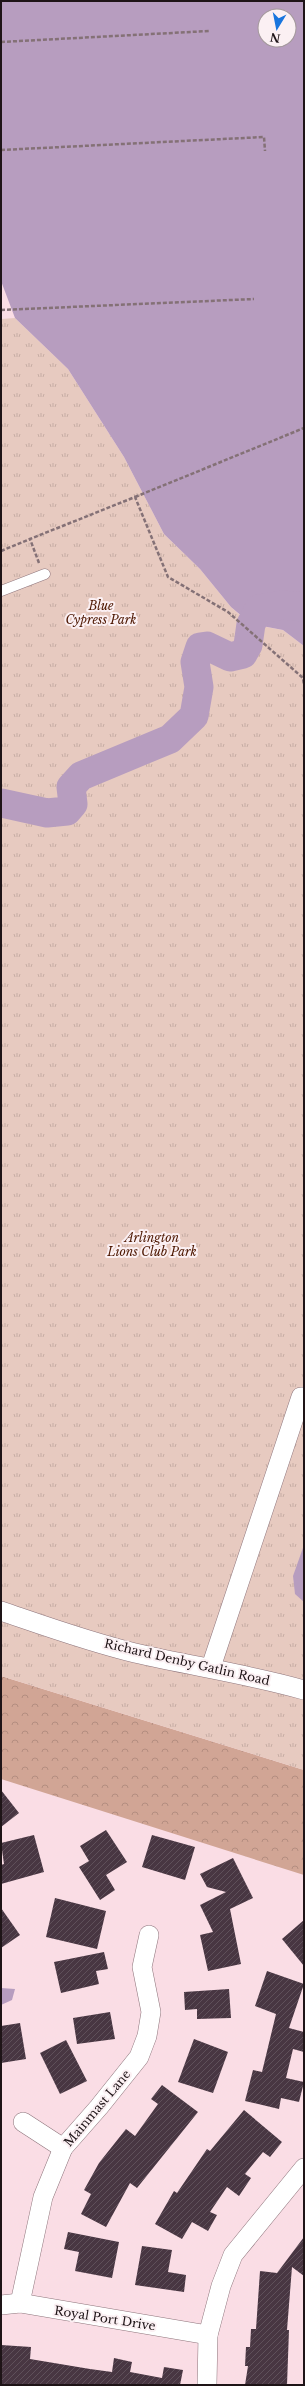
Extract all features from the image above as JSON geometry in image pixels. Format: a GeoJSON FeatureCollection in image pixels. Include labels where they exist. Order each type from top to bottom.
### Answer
{"type":"FeatureCollection","features":[{"type":"Feature","properties":{"kind":"street"},"geometry":{"type":"LineString","coordinates":[[211,1667],[299,1405],[302,1397],[304,1397]]}},
{"type":"Feature","properties":{"kind":"street","name":"Richard Denby Gatlin Road"},"geometry":{"type":"LineString","coordinates":[[1,1611],[132,1652],[179,1663],[211,1667],[304,1690]]}},
{"type":"Feature","properties":{"kind":"street","name":"Mainmast Lane"},"geometry":{"type":"LineString","coordinates":[[20,2304],[43,2197],[63,2148],[99,2107],[139,2056],[147,2036],[151,2012],[142,1967],[149,1936]]}},
{"type":"Feature","properties":{"kind":"street"},"geometry":{"type":"LineString","coordinates":[[23,2122],[63,2148]]}},
{"type":"Feature","properties":{"kind":"street"},"geometry":{"type":"LineString","coordinates":[[207,2385],[208,2335],[221,2286],[233,2255],[304,2168]]}},
{"type":"Feature","properties":{"kind":"street","name":"Royal Port Drive"},"geometry":{"type":"LineString","coordinates":[[1,2305],[20,2304],[208,2335]]}},
{"type":"Feature","properties":{"kind":"lane"},"geometry":{"type":"LineString","coordinates":[[1,591],[44,575]]}},
{"type":"Feature","properties":{"kind":"path"},"geometry":{"type":"LineString","coordinates":[[1,42],[209,31]]}},
{"type":"Feature","properties":{"kind":"path"},"geometry":{"type":"LineString","coordinates":[[1,150],[264,138],[265,151]]}},
{"type":"Feature","properties":{"kind":"path"},"geometry":{"type":"LineString","coordinates":[[1,310],[254,299]]}},
{"type":"Feature","properties":{"kind":"path"},"geometry":{"type":"LineString","coordinates":[[1,551],[304,428]]}},
{"type":"Feature","properties":{"kind":"path"},"geometry":{"type":"LineString","coordinates":[[135,497],[168,577],[228,612],[303,678],[304,685]]}},
{"type":"Feature","properties":{"kind":"path"},"geometry":{"type":"LineString","coordinates":[[30,539],[44,575]]}},
{"type":"Feature","properties":{"kind":"green space","name":"Arlington Lions Club Park"},"geometry":{"type":"Polygon","coordinates":[[[15,318],[68,369],[124,457],[164,534],[200,569],[231,607],[250,624],[283,630],[304,646],[304,1770],[1,1676],[1,319],[15,318]]]}},
{"type":"Feature","properties":{"kind":"green space"},"geometry":{"type":"Polygon","coordinates":[[[1,1676],[304,1770],[304,1875],[1,1779],[1,1676]]]}},
{"type":"Feature","properties":{"kind":"shaded area"},"geometry":{"type":"Polygon","coordinates":[[[1,1],[304,1],[304,646],[283,630],[251,624],[231,607],[200,569],[164,534],[124,457],[68,369],[15,318],[1,281],[1,1]]]}},
{"type":"Feature","properties":{"kind":"shaded area"},"geometry":{"type":"Polygon","coordinates":[[[304,1545],[304,1602],[295,1594],[293,1576],[304,1545]]]}},
{"type":"Feature","properties":{"kind":"shaded area"},"geometry":{"type":"Polygon","coordinates":[[[1,1988],[15,1989],[12,2000],[1,2005],[1,1988]]]}},
{"type":"Feature","properties":{"kind":"building"},"geometry":{"type":"Polygon","coordinates":[[[1,1790],[19,1813],[1,1827],[1,1790]]]}},
{"type":"Feature","properties":{"kind":"building"},"geometry":{"type":"Polygon","coordinates":[[[106,1830],[127,1862],[106,1875],[115,1890],[100,1900],[79,1867],[89,1861],[80,1846],[106,1830]]]}},
{"type":"Feature","properties":{"kind":"building"},"geometry":{"type":"Polygon","coordinates":[[[34,1835],[44,1872],[1,1884],[1,1865],[4,1864],[1,1843],[34,1835]]]}},
{"type":"Feature","properties":{"kind":"building"},"geometry":{"type":"Polygon","coordinates":[[[152,1835],[195,1847],[185,1880],[142,1867],[152,1835]]]}},
{"type":"Feature","properties":{"kind":"building"},"geometry":{"type":"Polygon","coordinates":[[[233,1858],[253,1898],[230,1909],[241,1964],[208,1971],[200,1935],[213,1932],[200,1905],[226,1892],[207,1887],[200,1874],[233,1858]]]}},
{"type":"Feature","properties":{"kind":"building"},"geometry":{"type":"Polygon","coordinates":[[[55,1898],[106,1911],[97,1949],[46,1937],[55,1898]]]}},
{"type":"Feature","properties":{"kind":"building"},"geometry":{"type":"Polygon","coordinates":[[[1,1908],[20,1935],[1,1948],[1,1908]]]}},
{"type":"Feature","properties":{"kind":"building"},"geometry":{"type":"Polygon","coordinates":[[[304,1920],[304,1966],[282,1939],[304,1920]]]}},
{"type":"Feature","properties":{"kind":"building"},"geometry":{"type":"Polygon","coordinates":[[[104,1952],[108,1969],[96,1971],[99,1984],[61,1993],[54,1962],[104,1952]]]}},
{"type":"Feature","properties":{"kind":"building"},"geometry":{"type":"Polygon","coordinates":[[[267,1971],[304,1984],[289,2028],[304,2032],[304,2052],[293,2049],[286,2078],[304,2082],[299,2102],[281,2098],[279,2109],[245,2101],[253,2070],[262,2072],[276,2014],[255,2006],[267,1971]]]}},
{"type":"Feature","properties":{"kind":"building"},"geometry":{"type":"Polygon","coordinates":[[[229,1989],[231,2018],[197,2019],[197,2009],[185,2010],[184,1992],[229,1989]]]}},
{"type":"Feature","properties":{"kind":"building"},"geometry":{"type":"Polygon","coordinates":[[[110,2012],[115,2039],[77,2044],[73,2018],[110,2012]]]}},
{"type":"Feature","properties":{"kind":"building"},"geometry":{"type":"Polygon","coordinates":[[[20,2023],[26,2059],[1,2063],[1,2026],[20,2023]]]}},
{"type":"Feature","properties":{"kind":"building"},"geometry":{"type":"Polygon","coordinates":[[[194,2039],[228,2052],[213,2093],[178,2082],[194,2039]]]}},
{"type":"Feature","properties":{"kind":"building"},"geometry":{"type":"Polygon","coordinates":[[[66,2040],[87,2081],[60,2094],[40,2053],[66,2040]]]}},
{"type":"Feature","properties":{"kind":"building"},"geometry":{"type":"Polygon","coordinates":[[[162,2085],[198,2112],[137,2188],[130,2183],[106,2227],[81,2214],[91,2194],[84,2190],[99,2163],[126,2129],[135,2136],[158,2104],[151,2099],[162,2085]]]}},
{"type":"Feature","properties":{"kind":"building"},"geometry":{"type":"Polygon","coordinates":[[[244,2110],[282,2142],[270,2157],[263,2152],[245,2174],[251,2178],[239,2196],[227,2187],[210,2212],[217,2215],[208,2231],[192,2222],[182,2239],[155,2224],[174,2191],[177,2193],[207,2149],[210,2151],[244,2110]]]}},
{"type":"Feature","properties":{"kind":"building"},"geometry":{"type":"Polygon","coordinates":[[[68,2232],[119,2242],[112,2278],[75,2271],[79,2252],[64,2249],[68,2232]]]}},
{"type":"Feature","properties":{"kind":"building"},"geometry":{"type":"Polygon","coordinates":[[[304,2237],[304,2276],[292,2267],[287,2330],[289,2330],[287,2385],[245,2385],[248,2366],[245,2366],[246,2347],[250,2347],[251,2329],[256,2329],[260,2271],[277,2273],[304,2237]]]}},
{"type":"Feature","properties":{"kind":"building"},"geometry":{"type":"Polygon","coordinates":[[[142,2246],[172,2250],[168,2272],[186,2275],[184,2292],[135,2285],[142,2246]]]}},
{"type":"Feature","properties":{"kind":"building"},"geometry":{"type":"Polygon","coordinates":[[[1,2345],[31,2347],[30,2359],[90,2369],[112,2372],[114,2358],[132,2362],[130,2372],[162,2378],[164,2367],[183,2370],[180,2385],[1,2385],[1,2345]]]}},
{"type":"Feature","properties":{"kind":"waterway"},"geometry":{"type":"LineString","coordinates":[[1,803],[47,813],[67,811],[73,804],[71,787],[81,776],[170,739],[194,716],[199,687],[195,662],[200,647],[207,646],[230,657],[243,654],[248,645],[251,624],[259,609],[283,605],[304,607]]}},
{"type":"Feature","properties":{"kind":"park label","name":"Blue Cypress Park"},"geometry":{"type":"Point","coordinates":[101,612]}}]}
